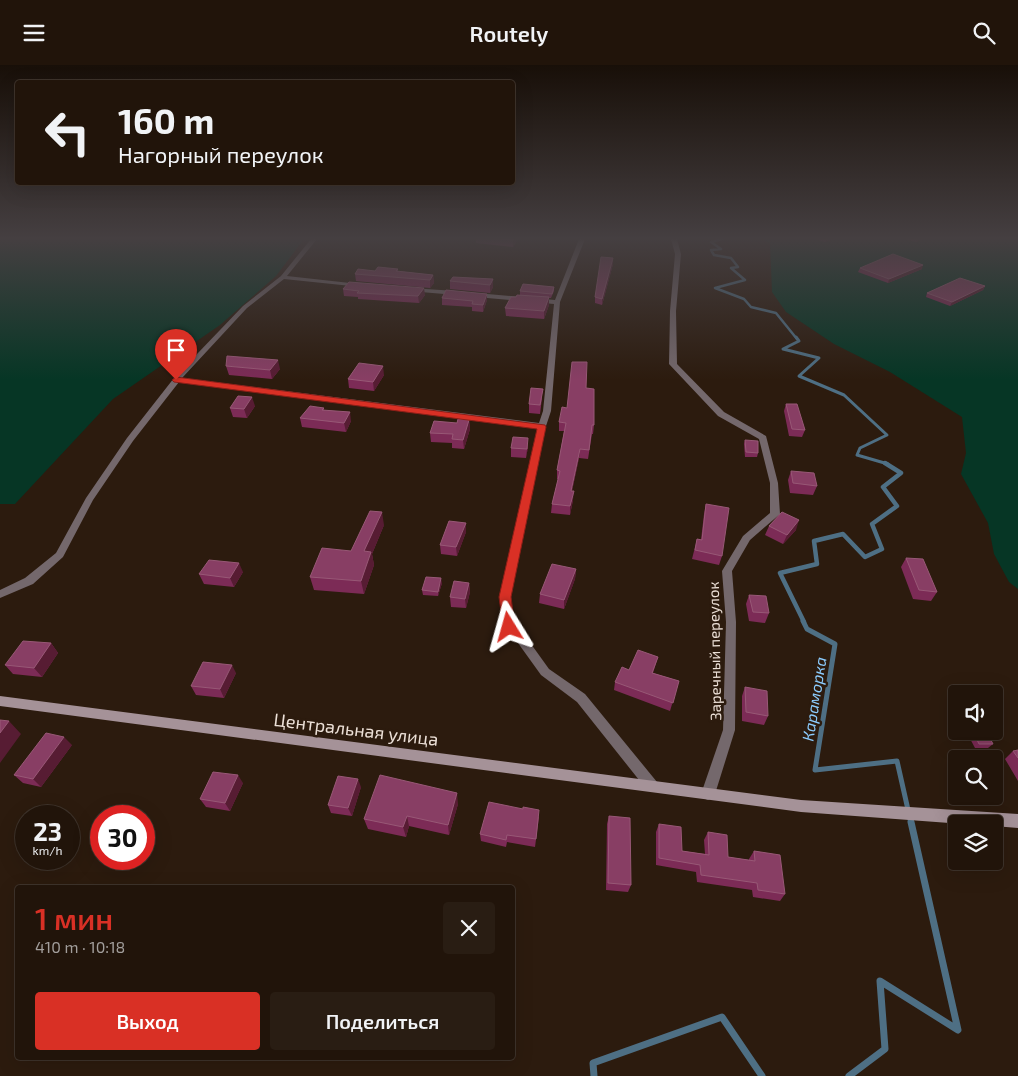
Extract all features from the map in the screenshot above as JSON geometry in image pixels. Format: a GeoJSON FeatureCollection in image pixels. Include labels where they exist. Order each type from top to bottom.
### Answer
{"type":"FeatureCollection","features":[{"type":"Feature","properties":{"kind":"street"},"geometry":{"type":"LineString","coordinates":[[0,594],[29,581],[60,555],[90,500],[130,440],[176,380],[245,307],[271,286]]}},
{"type":"Feature","properties":{"kind":"street"},"geometry":{"type":"LineString","coordinates":[[563,286],[557,301],[547,411],[505,597],[509,627],[522,639],[545,672],[581,698],[652,786]]}},
{"type":"Feature","properties":{"kind":"street","name":"Заречный переулок"},"geometry":{"type":"LineString","coordinates":[[675,286],[673,364],[721,414],[763,438],[774,483],[775,514],[746,539],[727,571],[731,622],[729,730],[708,794]]}},
{"type":"Feature","properties":{"kind":"street"},"geometry":{"type":"LineString","coordinates":[[403,289],[461,294]]}},
{"type":"Feature","properties":{"kind":"street"},"geometry":{"type":"LineString","coordinates":[[470,295],[557,301]]}},
{"type":"Feature","properties":{"kind":"street"},"geometry":{"type":"LineString","coordinates":[[176,380],[542,427]]}},
{"type":"Feature","properties":{"kind":"street","name":"Центральная улица"},"geometry":{"type":"LineString","coordinates":[[0,701],[800,806],[1018,821]]}},
{"type":"Feature","properties":{"kind":"green space"},"geometry":{"type":"Polygon","coordinates":[[[0,286],[264,286],[220,325],[113,399],[15,504],[0,504],[0,286]]]}},
{"type":"Feature","properties":{"kind":"green space"},"geometry":{"type":"Polygon","coordinates":[[[772,286],[1018,286],[1018,589],[1009,582],[994,554],[988,523],[961,474],[966,453],[962,417],[890,372],[834,344],[786,312],[772,292],[772,286]]]}},
{"type":"Feature","properties":{"kind":"building"},"geometry":{"type":"Polygon","coordinates":[[[345,286],[424,288],[418,296],[357,293],[359,291],[343,289],[345,286]]]}},
{"type":"Feature","properties":{"kind":"building"},"geometry":{"type":"Polygon","coordinates":[[[522,286],[554,287],[552,294],[520,291],[522,286]]]}},
{"type":"Feature","properties":{"kind":"building"},"geometry":{"type":"Polygon","coordinates":[[[597,286],[605,286],[602,299],[595,297],[597,286]]]}},
{"type":"Feature","properties":{"kind":"building"},"geometry":{"type":"Polygon","coordinates":[[[942,286],[985,286],[952,302],[927,293],[942,286]]]}},
{"type":"Feature","properties":{"kind":"building"},"geometry":{"type":"Polygon","coordinates":[[[446,290],[487,294],[483,305],[472,304],[473,301],[442,298],[446,290]]]}},
{"type":"Feature","properties":{"kind":"building"},"geometry":{"type":"Polygon","coordinates":[[[517,295],[549,297],[544,311],[505,308],[511,297],[516,297],[517,295]]]}},
{"type":"Feature","properties":{"kind":"building"},"geometry":{"type":"Polygon","coordinates":[[[227,356],[278,360],[270,370],[226,366],[227,356]]]}},
{"type":"Feature","properties":{"kind":"building"},"geometry":{"type":"Polygon","coordinates":[[[572,362],[587,362],[586,388],[594,389],[594,425],[592,425],[589,450],[580,449],[571,491],[574,491],[570,506],[552,504],[560,471],[557,470],[566,423],[559,422],[562,407],[567,408],[572,362]]]}},
{"type":"Feature","properties":{"kind":"building"},"geometry":{"type":"Polygon","coordinates":[[[359,363],[383,366],[373,382],[348,379],[359,363]]]}},
{"type":"Feature","properties":{"kind":"building"},"geometry":{"type":"Polygon","coordinates":[[[531,388],[543,389],[540,405],[529,404],[531,388]]]}},
{"type":"Feature","properties":{"kind":"building"},"geometry":{"type":"Polygon","coordinates":[[[238,396],[252,397],[244,409],[230,408],[238,396]]]}},
{"type":"Feature","properties":{"kind":"building"},"geometry":{"type":"Polygon","coordinates":[[[786,404],[797,404],[805,430],[792,429],[786,404]]]}},
{"type":"Feature","properties":{"kind":"building"},"geometry":{"type":"Polygon","coordinates":[[[310,406],[324,408],[322,410],[350,412],[344,423],[300,418],[310,406]]]}},
{"type":"Feature","properties":{"kind":"building"},"geometry":{"type":"Polygon","coordinates":[[[458,419],[469,420],[463,440],[452,439],[453,434],[430,433],[434,421],[457,423],[458,419]]]}},
{"type":"Feature","properties":{"kind":"building"},"geometry":{"type":"Polygon","coordinates":[[[513,437],[528,438],[527,449],[511,448],[513,437]]]}},
{"type":"Feature","properties":{"kind":"building"},"geometry":{"type":"Polygon","coordinates":[[[745,440],[758,441],[758,453],[746,452],[745,440]]]}},
{"type":"Feature","properties":{"kind":"building"},"geometry":{"type":"Polygon","coordinates":[[[791,471],[814,473],[817,486],[793,483],[791,471]]]}},
{"type":"Feature","properties":{"kind":"building"},"geometry":{"type":"Polygon","coordinates":[[[706,504],[729,508],[722,556],[695,550],[697,539],[702,540],[706,504]]]}},
{"type":"Feature","properties":{"kind":"building"},"geometry":{"type":"Polygon","coordinates":[[[370,511],[382,512],[364,551],[371,552],[361,581],[310,577],[322,548],[351,551],[370,511]]]}},
{"type":"Feature","properties":{"kind":"building"},"geometry":{"type":"Polygon","coordinates":[[[782,512],[799,520],[787,535],[769,526],[782,512]]]}},
{"type":"Feature","properties":{"kind":"building"},"geometry":{"type":"Polygon","coordinates":[[[449,521],[466,523],[456,547],[440,545],[449,521]]]}},
{"type":"Feature","properties":{"kind":"building"},"geometry":{"type":"Polygon","coordinates":[[[906,558],[923,559],[937,592],[919,590],[906,558]]]}},
{"type":"Feature","properties":{"kind":"building"},"geometry":{"type":"Polygon","coordinates":[[[209,560],[239,563],[230,578],[199,574],[209,560]]]}},
{"type":"Feature","properties":{"kind":"building"},"geometry":{"type":"Polygon","coordinates":[[[552,564],[576,569],[564,600],[540,594],[552,564]]]}},
{"type":"Feature","properties":{"kind":"building"},"geometry":{"type":"Polygon","coordinates":[[[426,577],[441,578],[438,592],[422,590],[426,577]]]}},
{"type":"Feature","properties":{"kind":"building"},"geometry":{"type":"Polygon","coordinates":[[[454,581],[469,583],[465,599],[450,597],[454,581]]]}},
{"type":"Feature","properties":{"kind":"building"},"geometry":{"type":"Polygon","coordinates":[[[749,595],[766,596],[769,613],[753,612],[749,595]]]}},
{"type":"Feature","properties":{"kind":"building"},"geometry":{"type":"Polygon","coordinates":[[[23,641],[51,643],[34,668],[5,665],[23,641]]]}},
{"type":"Feature","properties":{"kind":"building"},"geometry":{"type":"Polygon","coordinates":[[[638,650],[658,657],[652,673],[679,681],[673,703],[615,682],[622,667],[629,670],[638,650]]]}},
{"type":"Feature","properties":{"kind":"building"},"geometry":{"type":"Polygon","coordinates":[[[203,662],[232,665],[220,689],[191,686],[203,662]]]}},
{"type":"Feature","properties":{"kind":"building"},"geometry":{"type":"Polygon","coordinates":[[[745,687],[767,691],[768,716],[746,712],[745,687]]]}},
{"type":"Feature","properties":{"kind":"building"},"geometry":{"type":"Polygon","coordinates":[[[0,720],[9,721],[0,733],[0,720]]]}},
{"type":"Feature","properties":{"kind":"building"},"geometry":{"type":"Polygon","coordinates":[[[46,733],[64,737],[33,779],[14,775],[46,733]]]}},
{"type":"Feature","properties":{"kind":"building"},"geometry":{"type":"Polygon","coordinates":[[[977,740],[991,740],[993,744],[979,744],[977,740]]]}},
{"type":"Feature","properties":{"kind":"building"},"geometry":{"type":"Polygon","coordinates":[[[1018,750],[1018,758],[1013,751],[1018,750]]]}},
{"type":"Feature","properties":{"kind":"building"},"geometry":{"type":"Polygon","coordinates":[[[213,772],[238,775],[225,803],[200,799],[213,772]]]}},
{"type":"Feature","properties":{"kind":"building"},"geometry":{"type":"Polygon","coordinates":[[[380,775],[457,793],[448,825],[407,816],[403,827],[364,819],[380,775]]]}},
{"type":"Feature","properties":{"kind":"building"},"geometry":{"type":"Polygon","coordinates":[[[338,776],[358,779],[348,808],[328,805],[338,776]]]}},
{"type":"Feature","properties":{"kind":"building"},"geometry":{"type":"Polygon","coordinates":[[[489,802],[523,809],[523,807],[539,810],[536,839],[507,835],[506,840],[480,834],[489,802]]]}},
{"type":"Feature","properties":{"kind":"building"},"geometry":{"type":"Polygon","coordinates":[[[609,816],[630,818],[631,885],[608,883],[609,816]]]}},
{"type":"Feature","properties":{"kind":"building"},"geometry":{"type":"Polygon","coordinates":[[[659,824],[681,827],[682,851],[709,855],[708,832],[727,835],[728,857],[755,861],[754,851],[780,855],[785,894],[758,890],[757,883],[701,875],[700,865],[659,858],[659,824]]]}},
{"type":"Feature","properties":{"kind":"waterway","name":"Караморка"},"geometry":{"type":"LineString","coordinates":[[722,286],[715,288],[744,299],[751,307],[776,313],[797,339]]}},
{"type":"Feature","properties":{"kind":"waterway","name":"Караморка"},"geometry":{"type":"LineString","coordinates":[[796,337],[799,341],[783,349],[819,358],[799,376],[844,395],[887,435],[860,448],[857,455],[885,463]]}},
{"type":"Feature","properties":{"kind":"waterway","name":"Караморка"},"geometry":{"type":"LineString","coordinates":[[804,622],[780,573],[817,564],[814,541],[843,534],[865,557],[882,549],[872,524],[897,506],[883,487],[901,473],[885,463]]}},
{"type":"Feature","properties":{"kind":"waterway","name":"Караморка"},"geometry":{"type":"LineString","coordinates":[[803,621],[807,629],[835,644],[815,770],[897,761],[911,823]]}},
{"type":"Feature","properties":{"kind":"waterway","name":"Караморка"},"geometry":{"type":"LineString","coordinates":[[849,1076],[885,1049],[880,981],[958,1030],[911,822]]}},
{"type":"Feature","properties":{"kind":"waterway","name":"Караморка"},"geometry":{"type":"LineString","coordinates":[[594,1076],[593,1063],[722,1017],[762,1076]]}},
{"type":"Feature","properties":{"kind":"route"},"geometry":{"type":"LineString","coordinates":[[176,380],[542,427],[505,597],[509,627]]}}]}
